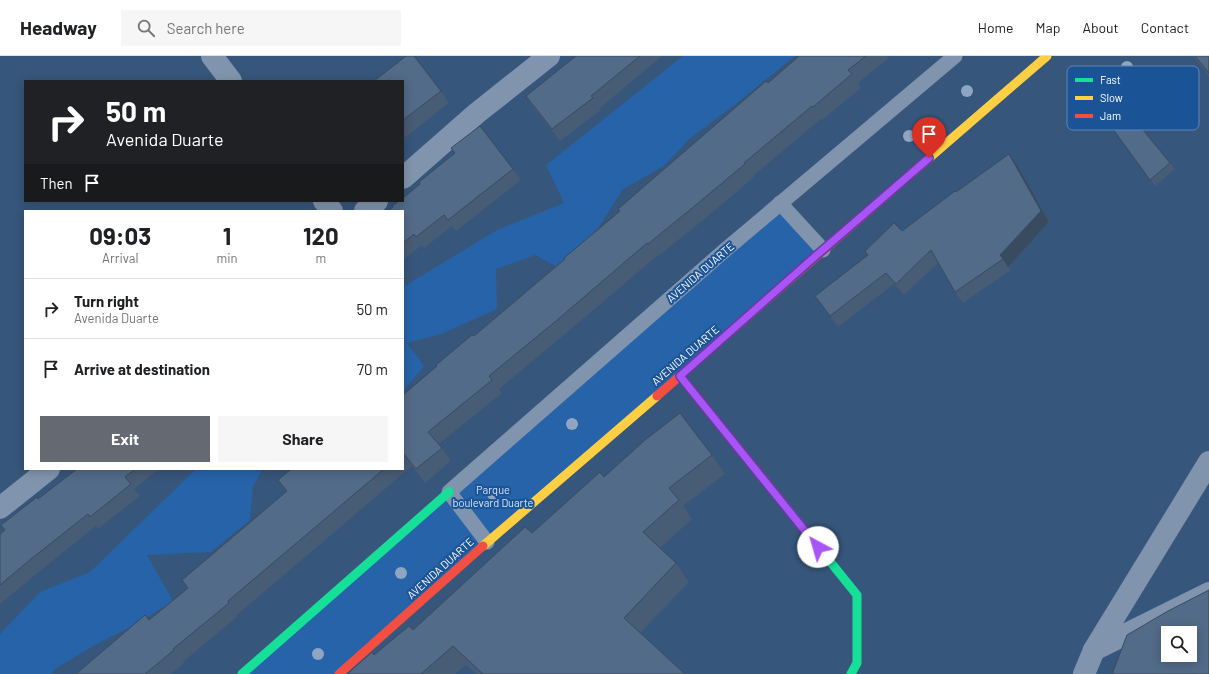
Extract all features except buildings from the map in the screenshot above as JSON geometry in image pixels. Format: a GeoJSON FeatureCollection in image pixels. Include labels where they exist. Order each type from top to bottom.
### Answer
{"type":"FeatureCollection","features":[{"type":"Feature","properties":{"kind":"main road","name":"AVENIDA DUARTE"},"geometry":{"type":"LineString","coordinates":[[339,674],[487,542],[1047,56]]}},
{"type":"Feature","properties":{"kind":"main road"},"geometry":{"type":"LineString","coordinates":[[680,376],[857,596],[857,663],[851,674]]}},
{"type":"Feature","properties":{"kind":"main road"},"geometry":{"type":"LineString","coordinates":[[242,674],[449,492]]}},
{"type":"Feature","properties":{"kind":"street"},"geometry":{"type":"LineString","coordinates":[[212,56],[230,80]]}},
{"type":"Feature","properties":{"kind":"street"},"geometry":{"type":"LineString","coordinates":[[404,177],[477,113],[549,56]]}},
{"type":"Feature","properties":{"kind":"street"},"geometry":{"type":"LineString","coordinates":[[325,202],[331,210]]}},
{"type":"Feature","properties":{"kind":"street"},"geometry":{"type":"LineString","coordinates":[[366,210],[376,202]]}},
{"type":"Feature","properties":{"kind":"street"},"geometry":{"type":"LineString","coordinates":[[1084,674],[1094,650],[1209,462]]}},
{"type":"Feature","properties":{"kind":"street"},"geometry":{"type":"LineString","coordinates":[[0,508],[48,470]]}},
{"type":"Feature","properties":{"kind":"street"},"geometry":{"type":"LineString","coordinates":[[1094,650],[1209,592]]}},
{"type":"Feature","properties":{"kind":"lane","name":"AVENIDA DUARTE"},"geometry":{"type":"LineString","coordinates":[[449,492],[724,251],[955,56]]}},
{"type":"Feature","properties":{"kind":"lane"},"geometry":{"type":"LineString","coordinates":[[780,203],[823,250]]}},
{"type":"Feature","properties":{"kind":"lane"},"geometry":{"type":"LineString","coordinates":[[449,492],[487,542]]}},
{"type":"Feature","properties":{"kind":"green space"},"geometry":{"type":"Polygon","coordinates":[[[683,56],[795,56],[688,140],[664,166],[623,189],[598,228],[561,269],[535,255],[496,269],[497,309],[441,334],[407,343],[424,366],[404,390],[404,286],[497,230],[564,203],[546,165],[683,56]]]}},
{"type":"Feature","properties":{"kind":"green space","name":"Parque boulevard Duarte"},"geometry":{"type":"Polygon","coordinates":[[[780,208],[818,249],[487,540],[451,492],[780,208]]]}},
{"type":"Feature","properties":{"kind":"green space"},"geometry":{"type":"Polygon","coordinates":[[[195,470],[262,470],[253,486],[250,520],[211,552],[147,555],[173,601],[140,622],[93,646],[55,669],[52,674],[0,674],[0,634],[40,592],[90,572],[195,470]]]}},
{"type":"Feature","properties":{"kind":"green space"},"geometry":{"type":"Polygon","coordinates":[[[449,492],[487,542],[339,674],[242,674],[449,492]]]}},
{"type":"Feature","properties":{"kind":"traffic: fast"},"geometry":{"type":"LineString","coordinates":[[242,674],[449,492]]}},
{"type":"Feature","properties":{"kind":"traffic: fast"},"geometry":{"type":"LineString","coordinates":[[787,508],[857,595],[857,663],[851,674]]}},
{"type":"Feature","properties":{"kind":"traffic: slow"},"geometry":{"type":"LineString","coordinates":[[913,172],[1047,56]]}},
{"type":"Feature","properties":{"kind":"traffic: slow"},"geometry":{"type":"LineString","coordinates":[[483,546],[657,396]]}},
{"type":"Feature","properties":{"kind":"traffic: jam"},"geometry":{"type":"LineString","coordinates":[[657,396],[913,172]]}},
{"type":"Feature","properties":{"kind":"traffic: jam"},"geometry":{"type":"LineString","coordinates":[[680,376],[787,508]]}},
{"type":"Feature","properties":{"kind":"traffic: jam"},"geometry":{"type":"LineString","coordinates":[[339,674],[483,546]]}},
{"type":"Feature","properties":{"kind":"route"},"geometry":{"type":"LineString","coordinates":[[818,547],[680,376],[929,158]]}}]}
